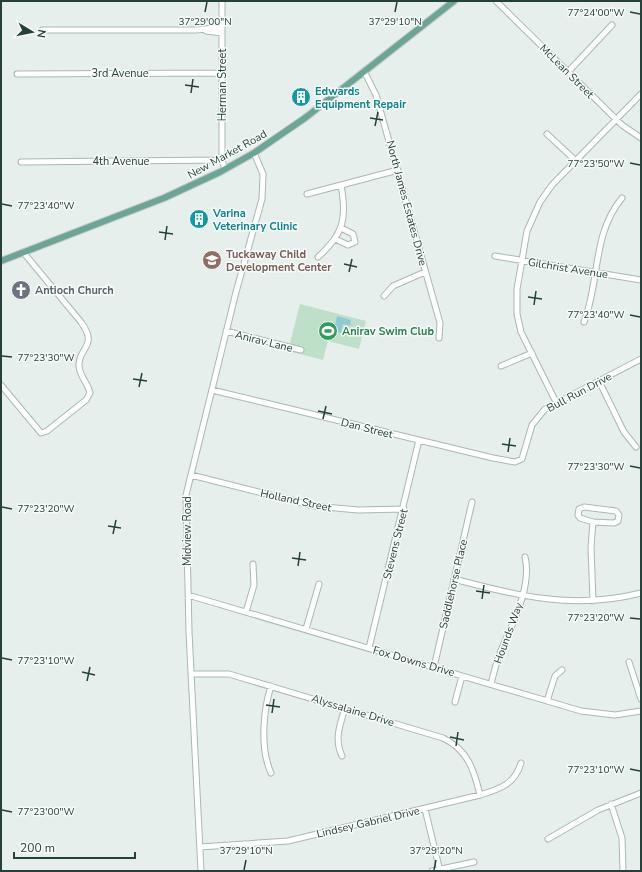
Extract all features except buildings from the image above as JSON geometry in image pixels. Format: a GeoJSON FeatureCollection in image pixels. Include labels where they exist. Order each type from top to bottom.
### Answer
{"type":"FeatureCollection","features":[{"type":"Feature","properties":{"kind":"main road","name":"New Market Road"},"geometry":{"type":"LineString","coordinates":[[1,261],[164,198],[225,169],[254,153],[305,118],[454,1]]}},
{"type":"Feature","properties":{"kind":"street","name":"Herman Street"},"geometry":{"type":"LineString","coordinates":[[222,1],[222,160],[225,169]]}},
{"type":"Feature","properties":{"kind":"street","name":"McLean Street"},"geometry":{"type":"LineString","coordinates":[[496,1],[616,119],[641,138]]}},
{"type":"Feature","properties":{"kind":"street"},"geometry":{"type":"LineString","coordinates":[[568,72],[612,26]]}},
{"type":"Feature","properties":{"kind":"street"},"geometry":{"type":"LineString","coordinates":[[42,30],[222,30]]}},
{"type":"Feature","properties":{"kind":"street","name":"North James Estates Drive"},"geometry":{"type":"LineString","coordinates":[[364,71],[376,95],[398,170],[440,323],[439,338]]}},
{"type":"Feature","properties":{"kind":"street","name":"3rd Avenue"},"geometry":{"type":"LineString","coordinates":[[17,74],[222,73]]}},
{"type":"Feature","properties":{"kind":"street"},"geometry":{"type":"LineString","coordinates":[[556,402],[521,332],[517,314],[516,299],[527,231],[540,202],[552,185],[641,94]]}},
{"type":"Feature","properties":{"kind":"street"},"geometry":{"type":"LineString","coordinates":[[547,134],[575,160]]}},
{"type":"Feature","properties":{"kind":"street","name":"Midview Road"},"geometry":{"type":"LineString","coordinates":[[202,871],[191,674],[186,495],[226,331],[263,190],[263,174],[254,153]]}},
{"type":"Feature","properties":{"kind":"street","name":"4th Avenue"},"geometry":{"type":"LineString","coordinates":[[21,162],[222,160]]}},
{"type":"Feature","properties":{"kind":"street"},"geometry":{"type":"LineString","coordinates":[[307,194],[398,170]]}},
{"type":"Feature","properties":{"kind":"street"},"geometry":{"type":"LineString","coordinates":[[318,257],[335,239],[341,228],[344,210],[341,185]]}},
{"type":"Feature","properties":{"kind":"street"},"geometry":{"type":"LineString","coordinates":[[584,322],[590,305],[595,273],[605,228],[615,207],[622,198]]}},
{"type":"Feature","properties":{"kind":"street"},"geometry":{"type":"LineString","coordinates":[[335,239],[348,245],[355,242],[353,234],[341,228]]}},
{"type":"Feature","properties":{"kind":"street"},"geometry":{"type":"LineString","coordinates":[[1,385],[35,429],[42,433],[47,431],[90,395],[90,391],[81,376],[79,366],[88,344],[89,336],[82,322],[23,252]]}},
{"type":"Feature","properties":{"kind":"street","name":"Gilchrist Avenue"},"geometry":{"type":"LineString","coordinates":[[495,256],[641,280]]}},
{"type":"Feature","properties":{"kind":"street"},"geometry":{"type":"LineString","coordinates":[[384,296],[393,286],[425,272]]}},
{"type":"Feature","properties":{"kind":"street","name":"Anirav Lane"},"geometry":{"type":"LineString","coordinates":[[226,331],[301,350]]}},
{"type":"Feature","properties":{"kind":"street"},"geometry":{"type":"LineString","coordinates":[[501,366],[532,353]]}},
{"type":"Feature","properties":{"kind":"street","name":"Bull Run Drive"},"geometry":{"type":"LineString","coordinates":[[522,458],[529,431],[535,419],[545,408],[641,359]]}},
{"type":"Feature","properties":{"kind":"street"},"geometry":{"type":"LineString","coordinates":[[599,381],[624,432],[636,447]]}},
{"type":"Feature","properties":{"kind":"street","name":"Dan Street"},"geometry":{"type":"LineString","coordinates":[[212,390],[510,461],[520,461],[522,458]]}},
{"type":"Feature","properties":{"kind":"street","name":"Stevens Street"},"geometry":{"type":"LineString","coordinates":[[369,648],[404,509],[419,440]]}},
{"type":"Feature","properties":{"kind":"street","name":"Holland Street"},"geometry":{"type":"LineString","coordinates":[[191,475],[314,506],[358,510],[404,509]]}},
{"type":"Feature","properties":{"kind":"street","name":"Saddlehorse Place"},"geometry":{"type":"LineString","coordinates":[[434,667],[472,502]]}},
{"type":"Feature","properties":{"kind":"street"},"geometry":{"type":"LineString","coordinates":[[584,507],[616,510],[619,515],[618,521],[614,523],[593,522],[580,518],[578,515],[579,509],[584,507]]}},
{"type":"Feature","properties":{"kind":"street"},"geometry":{"type":"LineString","coordinates":[[593,522],[591,547],[593,601]]}},
{"type":"Feature","properties":{"kind":"street","name":"Hounds Way"},"geometry":{"type":"LineString","coordinates":[[491,684],[502,647],[518,613],[528,569],[525,557]]}},
{"type":"Feature","properties":{"kind":"street"},"geometry":{"type":"LineString","coordinates":[[246,612],[254,586],[253,564]]}},
{"type":"Feature","properties":{"kind":"street"},"geometry":{"type":"LineString","coordinates":[[454,579],[552,600],[593,601],[641,593]]}},
{"type":"Feature","properties":{"kind":"street"},"geometry":{"type":"LineString","coordinates":[[306,629],[319,584]]}},
{"type":"Feature","properties":{"kind":"street","name":"Fox Downs Drive"},"geometry":{"type":"LineString","coordinates":[[188,595],[547,701],[593,713],[615,715],[641,711]]}},
{"type":"Feature","properties":{"kind":"street"},"geometry":{"type":"LineString","coordinates":[[629,662],[641,699]]}},
{"type":"Feature","properties":{"kind":"street"},"geometry":{"type":"LineString","coordinates":[[547,701],[555,676],[562,670]]}},
{"type":"Feature","properties":{"kind":"street","name":"Alyssalaine Drive"},"geometry":{"type":"LineString","coordinates":[[191,674],[224,673],[436,735],[452,742],[461,749],[471,763],[480,795]]}},
{"type":"Feature","properties":{"kind":"street"},"geometry":{"type":"LineString","coordinates":[[455,702],[462,676]]}},
{"type":"Feature","properties":{"kind":"street"},"geometry":{"type":"LineString","coordinates":[[271,686],[264,713],[266,757],[271,773]]}},
{"type":"Feature","properties":{"kind":"street"},"geometry":{"type":"LineString","coordinates":[[342,756],[338,748],[337,738],[345,708]]}},
{"type":"Feature","properties":{"kind":"street","name":"Lindsey Gabriel Drive"},"geometry":{"type":"LineString","coordinates":[[200,847],[288,842],[480,795],[496,790],[510,782],[517,775],[521,763]]}},
{"type":"Feature","properties":{"kind":"street"},"geometry":{"type":"LineString","coordinates":[[548,838],[611,804],[641,793]]}},
{"type":"Feature","properties":{"kind":"street"},"geometry":{"type":"LineString","coordinates":[[611,804],[622,838],[623,871]]}},
{"type":"Feature","properties":{"kind":"street"},"geometry":{"type":"LineString","coordinates":[[425,809],[440,870]]}},
{"type":"Feature","properties":{"kind":"street"},"geometry":{"type":"LineString","coordinates":[[432,871],[474,862]]}},
{"type":"Feature","properties":{"kind":"green space","name":"Anirav Swim Club"},"geometry":{"type":"Polygon","coordinates":[[[300,304],[366,321],[359,349],[328,341],[323,360],[288,351],[300,304]]]}},
{"type":"Feature","properties":{"kind":"water"},"geometry":{"type":"Polygon","coordinates":[[[337,316],[351,320],[350,326],[343,324],[341,333],[329,330],[330,324],[335,325],[337,316]]]}},
{"type":"Feature","properties":{"kind":"place","name":"Edwards Equipment Repair"},"geometry":{"type":"Point","coordinates":[301,97]}},
{"type":"Feature","properties":{"kind":"place","name":"Varina Veterinary Clinic"},"geometry":{"type":"Point","coordinates":[199,219]}},
{"type":"Feature","properties":{"kind":"place","name":"Tuckaway Child Development Center"},"geometry":{"type":"Point","coordinates":[212,260]}},
{"type":"Feature","properties":{"kind":"place","name":"Antioch Church"},"geometry":{"type":"Point","coordinates":[21,290]}},
{"type":"Feature","properties":{"kind":"place","name":"Anirav Swim Club"},"geometry":{"type":"Point","coordinates":[328,331]}}]}
